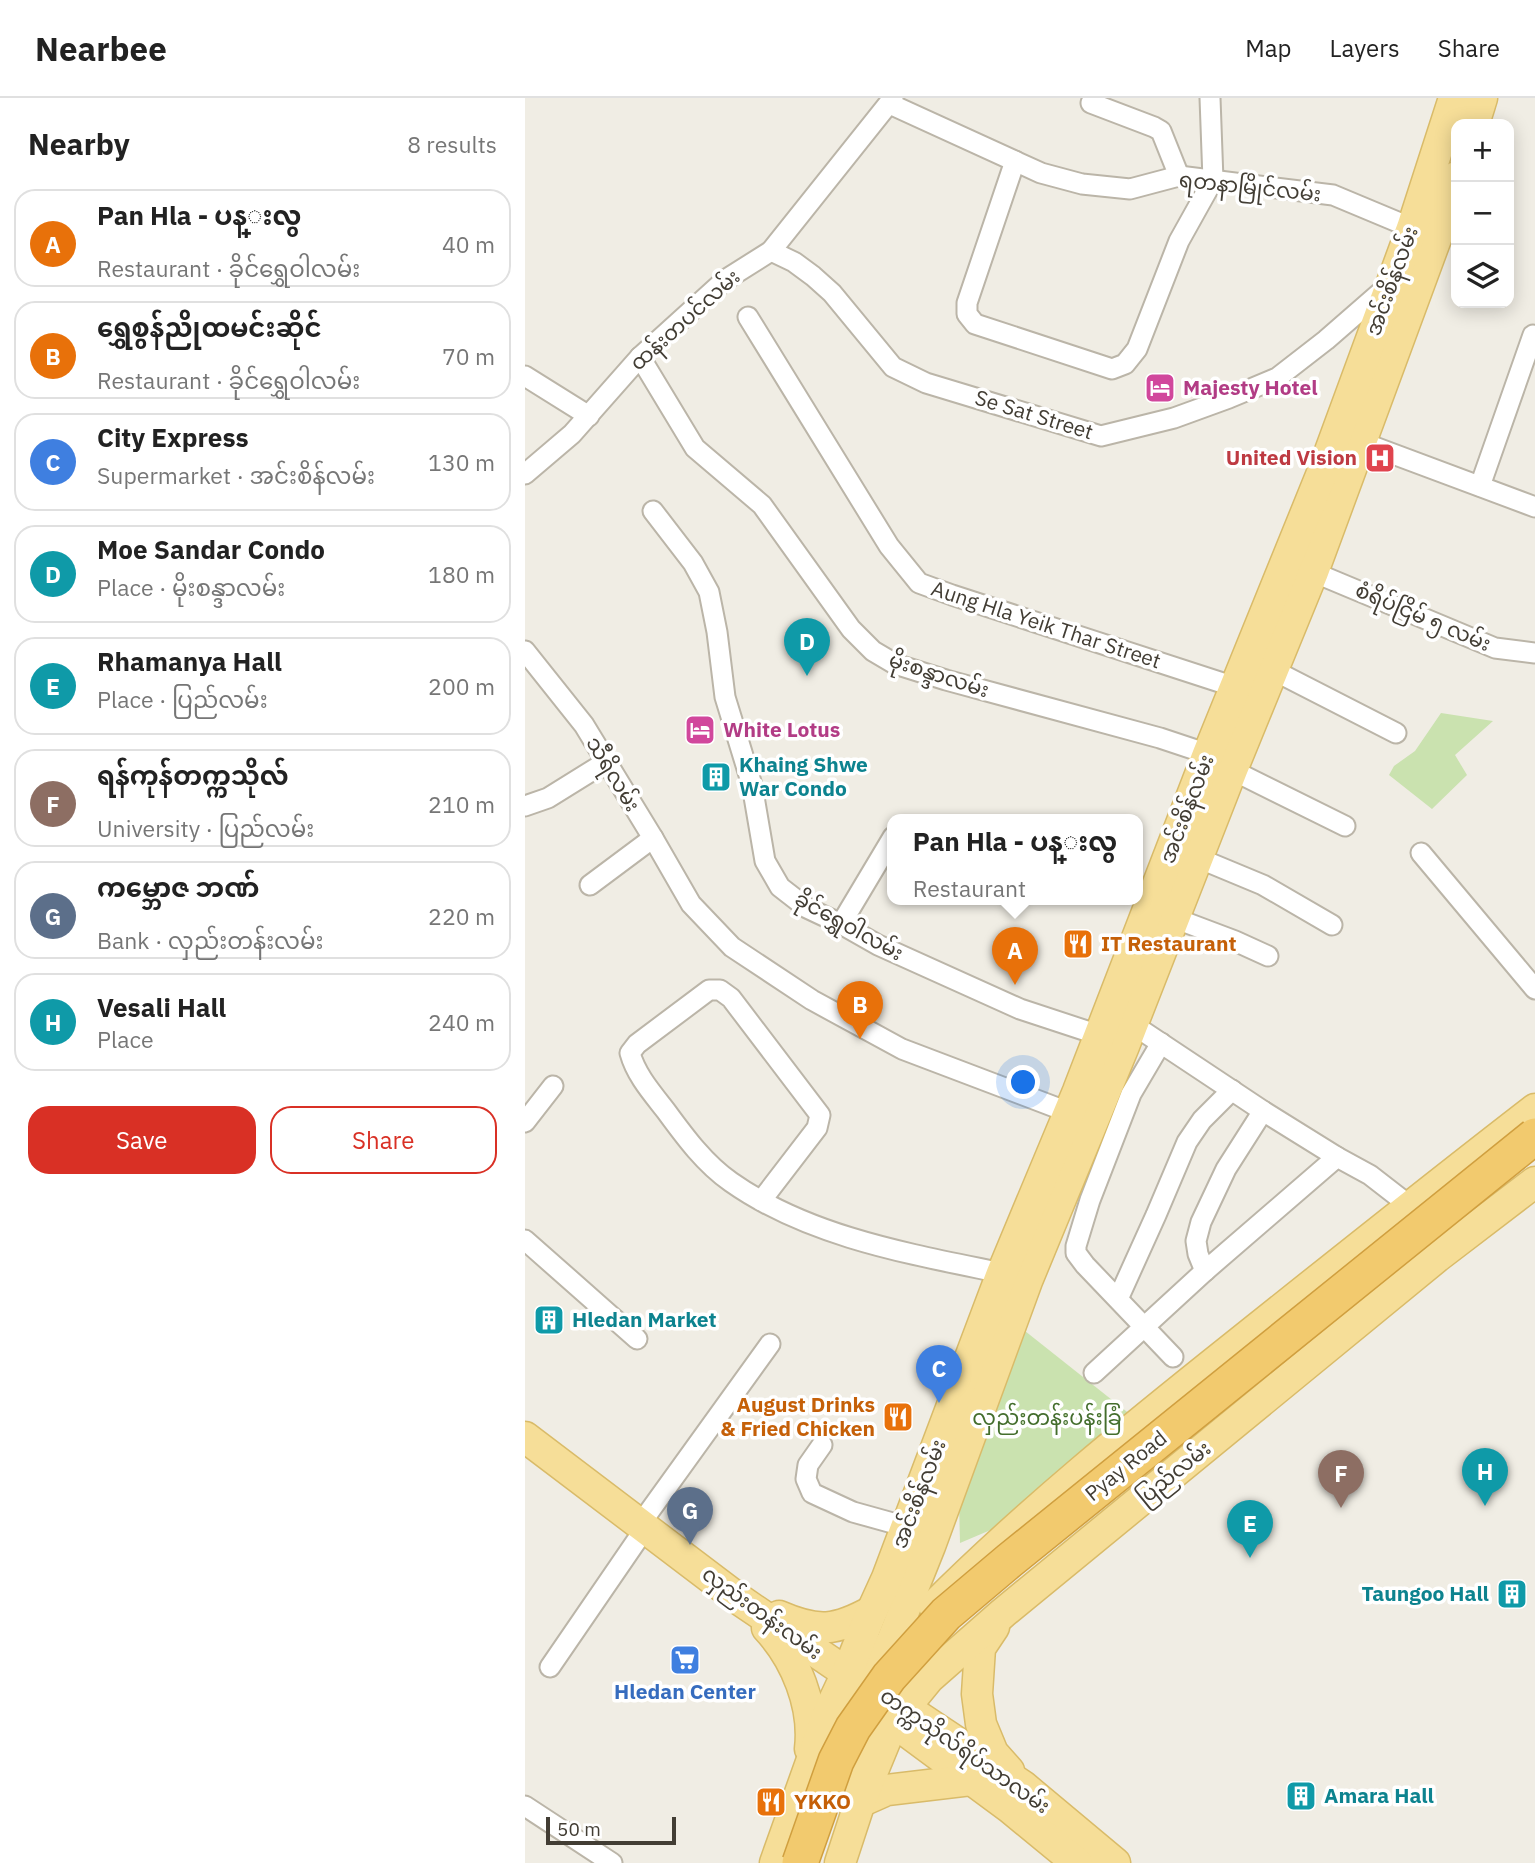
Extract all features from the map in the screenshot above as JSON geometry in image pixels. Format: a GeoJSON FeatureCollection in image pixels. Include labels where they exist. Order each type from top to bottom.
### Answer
{"type":"FeatureCollection","features":[{"type":"Feature","properties":{"kind":"highway","name":"Pyay Road"},"geometry":{"type":"LineString","coordinates":[[800,1863],[836,1761],[853,1728],[889,1677],[946,1614],[1535,1136]]}},
{"type":"Feature","properties":{"kind":"highway","name":"ပြည်လမ်း"},"geometry":{"type":"LineString","coordinates":[[825,1863],[871,1739],[915,1677],[933,1657],[1023,1578],[1535,1166]]}},
{"type":"Feature","properties":{"kind":"main road","name":"အင်းစိန်လမ်း"},"geometry":{"type":"LineString","coordinates":[[857,1678],[892,1642],[1027,1281],[1198,858],[1235,687],[1322,472],[1412,229],[1454,98]]}},
{"type":"Feature","properties":{"kind":"main road"},"geometry":{"type":"LineString","coordinates":[[1475,119],[1482,98]]}},
{"type":"Feature","properties":{"kind":"main road","name":"အင်းစိန်လမ်း"},"geometry":{"type":"LineString","coordinates":[[857,1678],[872,1611],[907,1527],[1002,1273],[1099,1035],[1220,762],[1273,670],[1313,572],[1454,182]]}},
{"type":"Feature","properties":{"kind":"main road","name":"Pyay Road"},"geometry":{"type":"LineString","coordinates":[[1106,1452],[1141,1421],[1535,1109]]}},
{"type":"Feature","properties":{"kind":"main road","name":"ပြည်လမ်း"},"geometry":{"type":"LineString","coordinates":[[840,1863],[860,1802],[899,1714],[929,1678],[1437,1257],[1535,1182]]}},
{"type":"Feature","properties":{"kind":"main road","name":"လှည်းတန်းလမ်း"},"geometry":{"type":"LineString","coordinates":[[525,1437],[740,1600],[857,1678]]}},
{"type":"Feature","properties":{"kind":"main road"},"geometry":{"type":"LineString","coordinates":[[775,1863],[830,1709],[857,1678],[973,1567],[1106,1452],[1148,1494]]}},
{"type":"Feature","properties":{"kind":"main road"},"geometry":{"type":"LineString","coordinates":[[930,1546],[973,1567]]}},
{"type":"Feature","properties":{"kind":"main road"},"geometry":{"type":"LineString","coordinates":[[740,1600],[792,1622],[814,1628],[831,1628],[852,1622],[872,1611]]}},
{"type":"Feature","properties":{"kind":"main road"},"geometry":{"type":"LineString","coordinates":[[740,1600],[787,1653],[805,1694],[811,1744],[806,1780]]}},
{"type":"Feature","properties":{"kind":"main road"},"geometry":{"type":"LineString","coordinates":[[1003,1614],[980,1648],[977,1694],[981,1724],[993,1753],[1023,1786]]}},
{"type":"Feature","properties":{"kind":"main road","name":"ပြည်လမ်း"},"geometry":{"type":"LineString","coordinates":[[857,1678],[860,1802]]}},
{"type":"Feature","properties":{"kind":"main road","name":"တက္ကသိုလ်ရိပ်သာလမ်း"},"geometry":{"type":"LineString","coordinates":[[857,1678],[885,1692],[899,1714],[971,1780],[1077,1863]]}},
{"type":"Feature","properties":{"kind":"main road","name":"တက္ကသိုလ်ရိပ်သာလမ်း"},"geometry":{"type":"LineString","coordinates":[[899,1714],[1023,1786],[1115,1863]]}},
{"type":"Feature","properties":{"kind":"main road"},"geometry":{"type":"LineString","coordinates":[[860,1802],[887,1790],[971,1780]]}},
{"type":"Feature","properties":{"kind":"street"},"geometry":{"type":"LineString","coordinates":[[1015,160],[967,303],[967,314],[975,324],[1112,369],[1125,363],[1137,349],[1179,241],[1213,180],[1210,98]]}},
{"type":"Feature","properties":{"kind":"street","name":"ရတနာမြိုင်လမ်း"},"geometry":{"type":"LineString","coordinates":[[892,101],[1041,173],[1082,184],[1130,189],[1179,176],[1333,195],[1412,229]]}},
{"type":"Feature","properties":{"kind":"street","name":"ထန်းတပင်လမ်း"},"geometry":{"type":"LineString","coordinates":[[525,474],[572,434],[640,357],[725,280],[771,251],[892,101]]}},
{"type":"Feature","properties":{"kind":"street"},"geometry":{"type":"LineString","coordinates":[[1091,103],[1161,131],[1179,176]]}},
{"type":"Feature","properties":{"kind":"street","name":"Se Sat Street"},"geometry":{"type":"LineString","coordinates":[[771,251],[794,262],[832,293],[893,367],[926,383],[1101,436],[1174,418],[1276,377],[1326,340],[1392,283]]}},
{"type":"Feature","properties":{"kind":"street","name":"Aung Hla Yeik Thar Street"},"geometry":{"type":"LineString","coordinates":[[748,317],[889,546],[919,583],[1235,687]]}},
{"type":"Feature","properties":{"kind":"street"},"geometry":{"type":"LineString","coordinates":[[1480,486],[1533,335]]}},
{"type":"Feature","properties":{"kind":"street","name":"မိုးစန္ဒာလမ်း"},"geometry":{"type":"LineString","coordinates":[[640,357],[695,448],[762,505],[851,629],[873,651],[895,664],[946,680],[1160,738],[1220,762],[1345,826]]}},
{"type":"Feature","properties":{"kind":"street"},"geometry":{"type":"LineString","coordinates":[[525,376],[589,416]]}},
{"type":"Feature","properties":{"kind":"street"},"geometry":{"type":"LineString","coordinates":[[1361,442],[1535,507]]}},
{"type":"Feature","properties":{"kind":"street","name":"ခိုင်ရွှေဝါလမ်း"},"geometry":{"type":"LineString","coordinates":[[653,511],[693,563],[709,592],[725,697],[752,785],[765,861],[780,887],[807,908],[878,945],[1020,1009],[1099,1035]]}},
{"type":"Feature","properties":{"kind":"street","name":"စံရိပ်ငြိမ် ၅ လမ်း"},"geometry":{"type":"LineString","coordinates":[[1313,572],[1495,648],[1535,653]]}},
{"type":"Feature","properties":{"kind":"street","name":"သီရိလမ်း"},"geometry":{"type":"LineString","coordinates":[[525,651],[584,725],[691,904],[732,947],[812,1000],[902,1049],[1069,1112]]}},
{"type":"Feature","properties":{"kind":"street"},"geometry":{"type":"LineString","coordinates":[[1273,670],[1396,733]]}},
{"type":"Feature","properties":{"kind":"street"},"geometry":{"type":"LineString","coordinates":[[525,806],[548,798],[606,762]]}},
{"type":"Feature","properties":{"kind":"street"},"geometry":{"type":"LineString","coordinates":[[590,885],[653,838]]}},
{"type":"Feature","properties":{"kind":"street"},"geometry":{"type":"LineString","coordinates":[[841,924],[887,846]]}},
{"type":"Feature","properties":{"kind":"street"},"geometry":{"type":"LineString","coordinates":[[1421,853],[1535,989]]}},
{"type":"Feature","properties":{"kind":"street"},"geometry":{"type":"LineString","coordinates":[[1198,858],[1263,885],[1332,925]]}},
{"type":"Feature","properties":{"kind":"street"},"geometry":{"type":"LineString","coordinates":[[1174,918],[1235,940],[1268,956]]}},
{"type":"Feature","properties":{"kind":"street"},"geometry":{"type":"LineString","coordinates":[[761,1200],[817,1129],[820,1115],[731,998],[720,990],[709,990],[637,1044],[630,1053],[633,1067],[699,1153],[729,1181],[761,1200],[795,1218],[883,1248],[1002,1273]]}},
{"type":"Feature","properties":{"kind":"street"},"geometry":{"type":"LineString","coordinates":[[1132,1024],[1263,1111],[1370,1175],[1410,1206]]}},
{"type":"Feature","properties":{"kind":"street"},"geometry":{"type":"LineString","coordinates":[[1161,1044],[1131,1094],[1090,1200],[1076,1253],[1173,1357]]}},
{"type":"Feature","properties":{"kind":"street"},"geometry":{"type":"LineString","coordinates":[[525,1122],[553,1086]]}},
{"type":"Feature","properties":{"kind":"street"},"geometry":{"type":"LineString","coordinates":[[1118,1299],[1187,1142],[1202,1120],[1232,1090]]}},
{"type":"Feature","properties":{"kind":"street"},"geometry":{"type":"LineString","coordinates":[[1205,1271],[1196,1241],[1201,1222],[1226,1169],[1263,1111]]}},
{"type":"Feature","properties":{"kind":"street"},"geometry":{"type":"LineString","coordinates":[[1094,1373],[1205,1271],[1337,1157]]}},
{"type":"Feature","properties":{"kind":"street"},"geometry":{"type":"LineString","coordinates":[[525,1240],[637,1339]]}},
{"type":"Feature","properties":{"kind":"street"},"geometry":{"type":"LineString","coordinates":[[550,1667],[643,1525],[771,1344]]}},
{"type":"Feature","properties":{"kind":"street"},"geometry":{"type":"LineString","coordinates":[[821,1445],[808,1465],[806,1479],[812,1493],[852,1512],[907,1527]]}},
{"type":"Feature","properties":{"kind":"street"},"geometry":{"type":"LineString","coordinates":[[525,1806],[612,1863]]}},
{"type":"Feature","properties":{"kind":"green space"},"geometry":{"type":"Polygon","coordinates":[[[1441,713],[1493,721],[1455,755],[1467,775],[1432,809],[1389,775],[1394,766],[1415,751],[1441,713]]]}},
{"type":"Feature","properties":{"kind":"green space","name":"လှည်းတန်းပန်းခြံ"},"geometry":{"type":"Polygon","coordinates":[[[1025,1331],[1131,1415],[1007,1523],[960,1543],[959,1502],[1025,1331]]]}},
{"type":"Feature","properties":{"kind":"place","name":"Majesty Hotel"},"geometry":{"type":"Point","coordinates":[1160,388]}},
{"type":"Feature","properties":{"kind":"place","name":"United Vision"},"geometry":{"type":"Point","coordinates":[1380,458]}},
{"type":"Feature","properties":{"kind":"place","name":"Moe Sandar Condo"},"geometry":{"type":"Point","coordinates":[807,676]}},
{"type":"Feature","properties":{"kind":"place","name":"White Lotus"},"geometry":{"type":"Point","coordinates":[700,730]}},
{"type":"Feature","properties":{"kind":"place","name":"Khaing Shwe War Condo"},"geometry":{"type":"Point","coordinates":[716,777]}},
{"type":"Feature","properties":{"kind":"place","name":"IT Restaurant"},"geometry":{"type":"Point","coordinates":[1078,944]}},
{"type":"Feature","properties":{"kind":"place","name":"Pan Hla - ပန္းလွ"},"geometry":{"type":"Point","coordinates":[1015,985]}},
{"type":"Feature","properties":{"kind":"place","name":"ရွှေစွန်ညိုထမင်းဆိုင်"},"geometry":{"type":"Point","coordinates":[860,1039]}},
{"type":"Feature","properties":{"kind":"place","name":"Hledan Market"},"geometry":{"type":"Point","coordinates":[549,1320]}},
{"type":"Feature","properties":{"kind":"place","name":"City Express"},"geometry":{"type":"Point","coordinates":[939,1403]}},
{"type":"Feature","properties":{"kind":"place","name":"August Drinks & Fried Chicken"},"geometry":{"type":"Point","coordinates":[898,1417]}},
{"type":"Feature","properties":{"kind":"place","name":"Vesali Hall"},"geometry":{"type":"Point","coordinates":[1485,1506]}},
{"type":"Feature","properties":{"kind":"place","name":"ရန်ကုန်တက္ကသိုလ်"},"geometry":{"type":"Point","coordinates":[1341,1508]}},
{"type":"Feature","properties":{"kind":"place","name":"ကမ္ဘောဇ ဘဏ်"},"geometry":{"type":"Point","coordinates":[690,1545]}},
{"type":"Feature","properties":{"kind":"place","name":"Rhamanya Hall"},"geometry":{"type":"Point","coordinates":[1250,1558]}},
{"type":"Feature","properties":{"kind":"place","name":"Taungoo Hall"},"geometry":{"type":"Point","coordinates":[1512,1594]}},
{"type":"Feature","properties":{"kind":"place","name":"Hledan Center"},"geometry":{"type":"Point","coordinates":[685,1660]}},
{"type":"Feature","properties":{"kind":"place","name":"Amara Hall"},"geometry":{"type":"Point","coordinates":[1301,1796]}},
{"type":"Feature","properties":{"kind":"place","name":"YKKO"},"geometry":{"type":"Point","coordinates":[771,1802]}}]}
